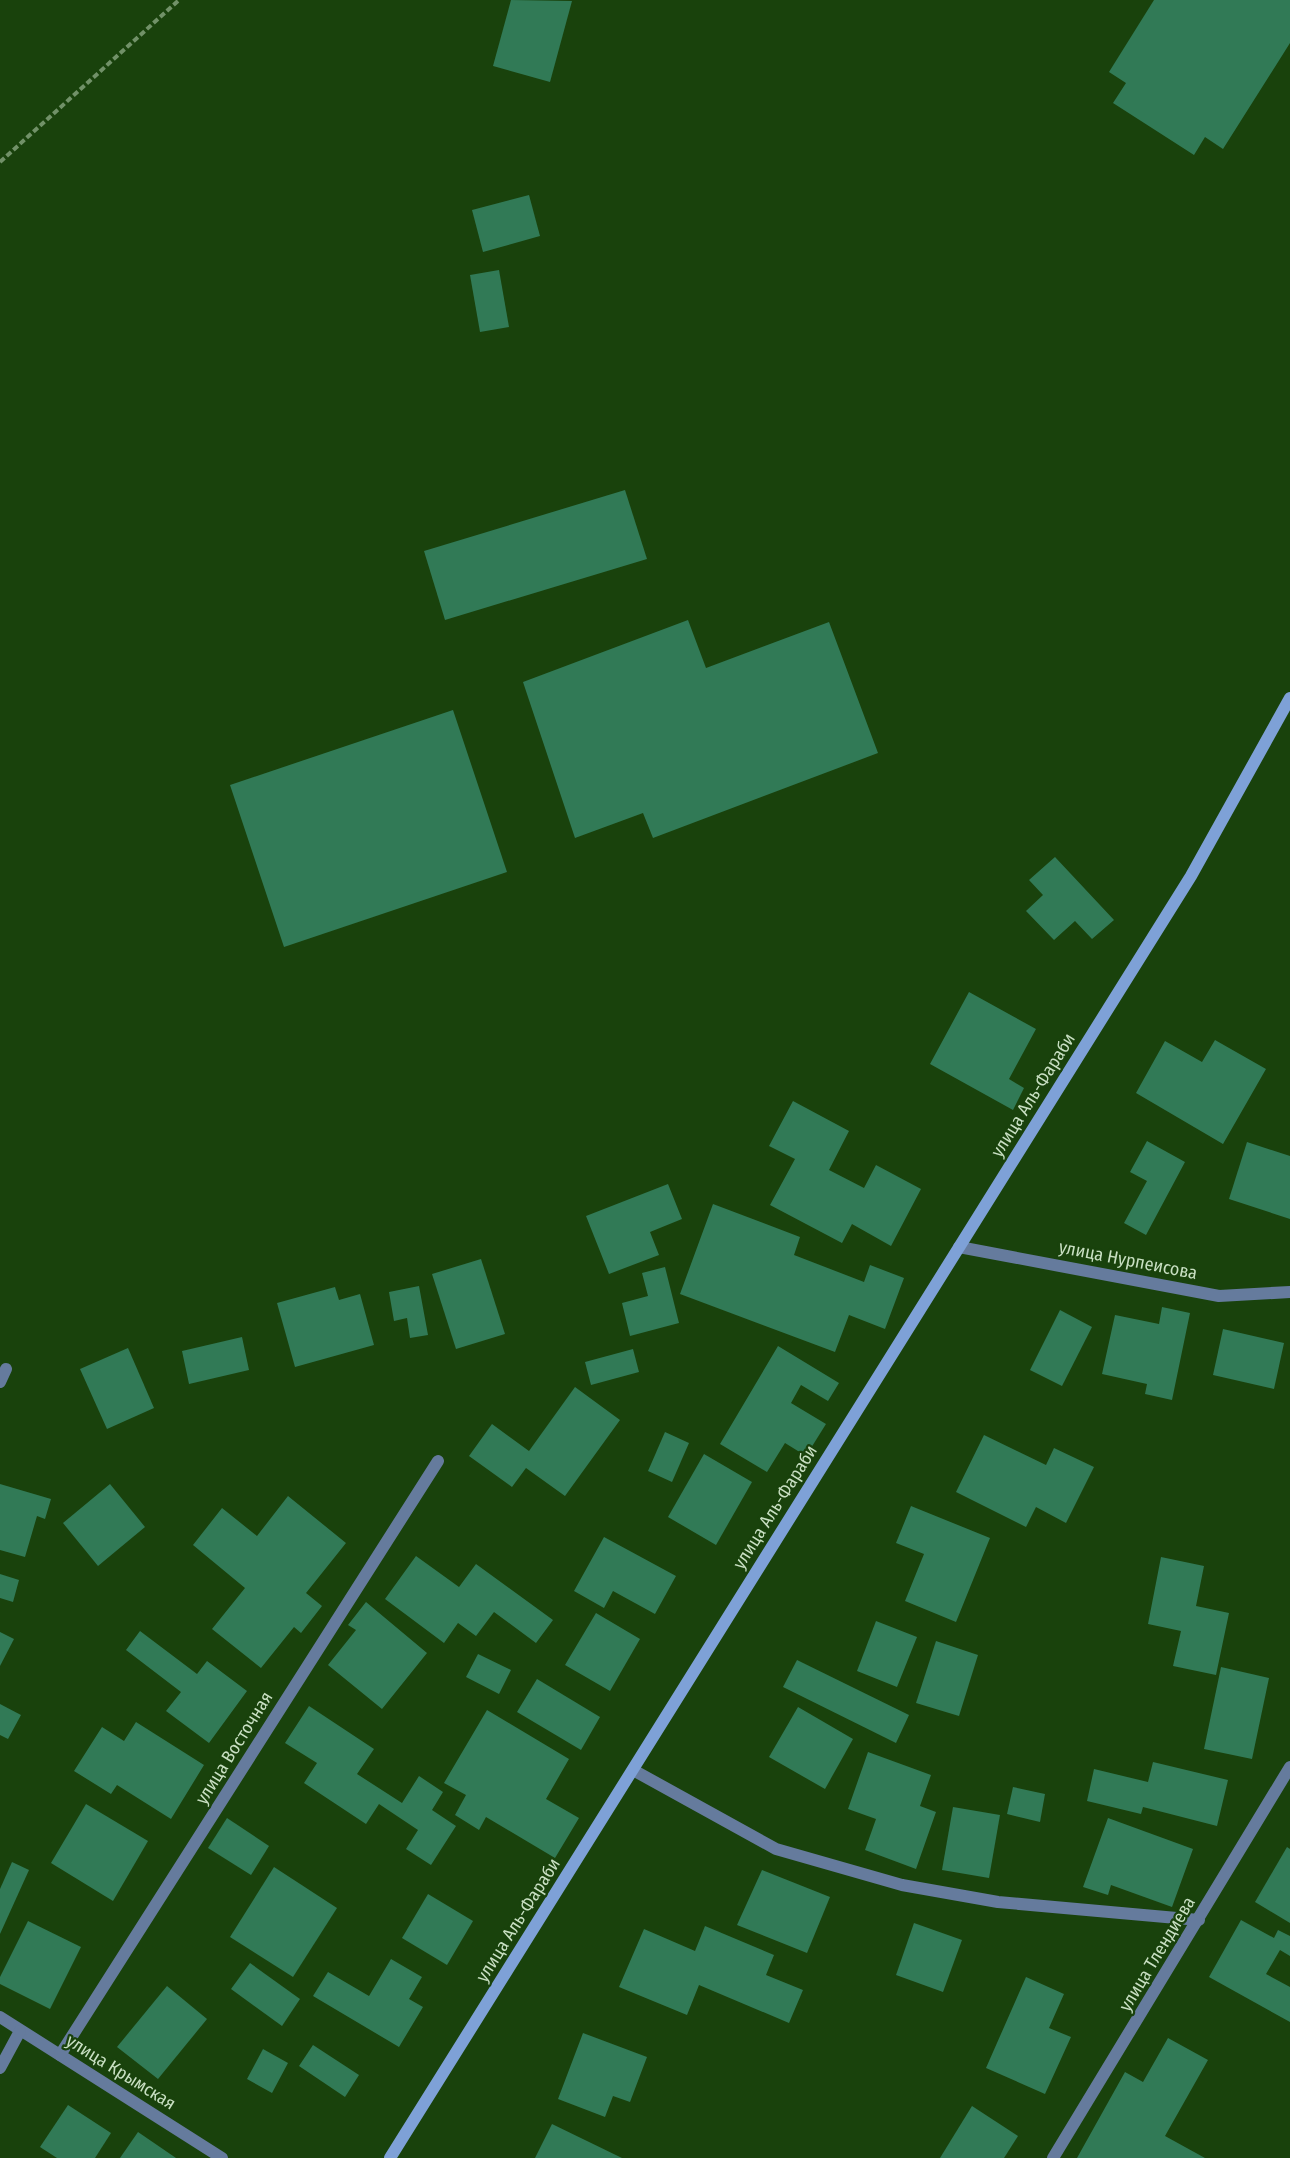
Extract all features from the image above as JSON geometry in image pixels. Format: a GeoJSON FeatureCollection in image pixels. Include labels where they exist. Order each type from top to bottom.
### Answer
{"type":"FeatureCollection","features":[{"type":"Feature","properties":{"kind":"main road","name":"улица Аль-Фараби"},"geometry":{"type":"LineString","coordinates":[[390,2158],[1191,876],[1290,698]]}},
{"type":"Feature","properties":{"kind":"street","name":"улица Нурпеисова"},"geometry":{"type":"LineString","coordinates":[[959,1246],[1219,1296],[1290,1292]]}},
{"type":"Feature","properties":{"kind":"street"},"geometry":{"type":"LineString","coordinates":[[0,1382],[6,1370]]}},
{"type":"Feature","properties":{"kind":"street","name":"улица Восточная"},"geometry":{"type":"LineString","coordinates":[[60,2055],[438,1461]]}},
{"type":"Feature","properties":{"kind":"street","name":"улица Тлендиева"},"geometry":{"type":"LineString","coordinates":[[1053,2158],[1290,1767]]}},
{"type":"Feature","properties":{"kind":"street"},"geometry":{"type":"LineString","coordinates":[[633,1770],[776,1849],[902,1885],[998,1902],[1199,1920]]}},
{"type":"Feature","properties":{"kind":"street","name":"улица Крымская"},"geometry":{"type":"LineString","coordinates":[[0,2017],[222,2158]]}},
{"type":"Feature","properties":{"kind":"street"},"geometry":{"type":"LineString","coordinates":[[0,2068],[20,2031]]}},
{"type":"Feature","properties":{"kind":"path"},"geometry":{"type":"LineString","coordinates":[[0,162],[179,0]]}},
{"type":"Feature","properties":{"kind":"building"},"geometry":{"type":"Polygon","coordinates":[[[511,0],[572,1],[550,82],[493,66],[511,0]]]}},
{"type":"Feature","properties":{"kind":"building"},"geometry":{"type":"Polygon","coordinates":[[[1154,0],[1290,0],[1290,43],[1223,149],[1205,137],[1194,155],[1113,103],[1126,83],[1109,72],[1154,0]]]}},
{"type":"Feature","properties":{"kind":"building"},"geometry":{"type":"Polygon","coordinates":[[[529,195],[540,236],[483,252],[472,210],[529,195]]]}},
{"type":"Feature","properties":{"kind":"building"},"geometry":{"type":"Polygon","coordinates":[[[499,270],[509,327],[480,332],[470,275],[499,270]]]}},
{"type":"Feature","properties":{"kind":"building"},"geometry":{"type":"Polygon","coordinates":[[[625,490],[647,559],[445,620],[424,551],[625,490]]]}},
{"type":"Feature","properties":{"kind":"building"},"geometry":{"type":"Polygon","coordinates":[[[688,620],[706,668],[829,622],[878,753],[653,838],[643,813],[575,838],[523,682],[688,620]]]}},
{"type":"Feature","properties":{"kind":"building"},"geometry":{"type":"Polygon","coordinates":[[[453,710],[507,872],[284,947],[230,785],[453,710]]]}},
{"type":"Feature","properties":{"kind":"building"},"geometry":{"type":"Polygon","coordinates":[[[1055,857],[1114,920],[1092,939],[1075,921],[1054,940],[1026,911],[1043,895],[1029,880],[1055,857]]]}},
{"type":"Feature","properties":{"kind":"building"},"geometry":{"type":"Polygon","coordinates":[[[969,992],[1036,1029],[1009,1079],[1024,1088],[1013,1110],[930,1064],[969,992]]]}},
{"type":"Feature","properties":{"kind":"building"},"geometry":{"type":"Polygon","coordinates":[[[1215,1040],[1266,1069],[1223,1144],[1136,1093],[1165,1041],[1202,1062],[1215,1040]]]}},
{"type":"Feature","properties":{"kind":"building"},"geometry":{"type":"Polygon","coordinates":[[[793,1101],[849,1131],[829,1170],[864,1188],[876,1165],[921,1189],[891,1246],[852,1224],[842,1243],[770,1205],[795,1159],[769,1146],[793,1101]]]}},
{"type":"Feature","properties":{"kind":"building"},"geometry":{"type":"Polygon","coordinates":[[[1147,1141],[1185,1162],[1146,1235],[1124,1223],[1147,1181],[1130,1172],[1147,1141]]]}},
{"type":"Feature","properties":{"kind":"building"},"geometry":{"type":"Polygon","coordinates":[[[1247,1142],[1290,1156],[1290,1219],[1229,1199],[1247,1142]]]}},
{"type":"Feature","properties":{"kind":"building"},"geometry":{"type":"Polygon","coordinates":[[[668,1184],[682,1219],[650,1232],[659,1255],[609,1274],[586,1216],[668,1184]]]}},
{"type":"Feature","properties":{"kind":"building"},"geometry":{"type":"Polygon","coordinates":[[[713,1204],[800,1237],[794,1255],[864,1282],[870,1265],[904,1278],[885,1329],[849,1315],[835,1352],[680,1294],[713,1204]]]}},
{"type":"Feature","properties":{"kind":"building"},"geometry":{"type":"Polygon","coordinates":[[[481,1259],[505,1334],[456,1349],[432,1274],[481,1259]]]}},
{"type":"Feature","properties":{"kind":"building"},"geometry":{"type":"Polygon","coordinates":[[[665,1267],[679,1323],[630,1336],[622,1303],[648,1296],[642,1273],[665,1267]]]}},
{"type":"Feature","properties":{"kind":"building"},"geometry":{"type":"Polygon","coordinates":[[[419,1286],[428,1335],[410,1338],[407,1318],[394,1321],[389,1292],[419,1286]]]}},
{"type":"Feature","properties":{"kind":"building"},"geometry":{"type":"Polygon","coordinates":[[[335,1287],[339,1300],[360,1294],[374,1345],[295,1367],[277,1303],[335,1287]]]}},
{"type":"Feature","properties":{"kind":"building"},"geometry":{"type":"Polygon","coordinates":[[[1162,1307],[1190,1313],[1172,1400],[1145,1394],[1147,1384],[1102,1374],[1115,1315],[1159,1324],[1162,1307]]]}},
{"type":"Feature","properties":{"kind":"building"},"geometry":{"type":"Polygon","coordinates":[[[1060,1310],[1092,1327],[1062,1386],[1030,1370],[1060,1310]]]}},
{"type":"Feature","properties":{"kind":"building"},"geometry":{"type":"Polygon","coordinates":[[[1223,1329],[1284,1343],[1274,1389],[1213,1375],[1223,1329]]]}},
{"type":"Feature","properties":{"kind":"building"},"geometry":{"type":"Polygon","coordinates":[[[242,1337],[249,1370],[189,1384],[182,1351],[242,1337]]]}},
{"type":"Feature","properties":{"kind":"building"},"geometry":{"type":"Polygon","coordinates":[[[778,1346],[839,1383],[828,1401],[801,1385],[791,1403],[826,1424],[806,1456],[785,1443],[767,1472],[720,1444],[778,1346]]]}},
{"type":"Feature","properties":{"kind":"building"},"geometry":{"type":"Polygon","coordinates":[[[128,1348],[154,1408],[107,1429],[80,1369],[128,1348]]]}},
{"type":"Feature","properties":{"kind":"building"},"geometry":{"type":"Polygon","coordinates":[[[633,1349],[639,1372],[591,1385],[585,1362],[633,1349]]]}},
{"type":"Feature","properties":{"kind":"building"},"geometry":{"type":"Polygon","coordinates":[[[575,1387],[620,1420],[565,1496],[526,1468],[512,1487],[469,1456],[492,1424],[529,1451],[575,1387]]]}},
{"type":"Feature","properties":{"kind":"building"},"geometry":{"type":"Polygon","coordinates":[[[665,1432],[689,1443],[672,1482],[648,1471],[665,1432]]]}},
{"type":"Feature","properties":{"kind":"building"},"geometry":{"type":"Polygon","coordinates":[[[984,1435],[1046,1465],[1054,1448],[1094,1467],[1066,1523],[1036,1507],[1026,1527],[956,1492],[984,1435]]]}},
{"type":"Feature","properties":{"kind":"building"},"geometry":{"type":"Polygon","coordinates":[[[704,1454],[752,1482],[716,1545],[668,1517],[704,1454]]]}},
{"type":"Feature","properties":{"kind":"building"},"geometry":{"type":"Polygon","coordinates":[[[0,1484],[51,1499],[45,1519],[37,1516],[25,1557],[0,1550],[0,1484]]]}},
{"type":"Feature","properties":{"kind":"building"},"geometry":{"type":"Polygon","coordinates":[[[110,1484],[145,1527],[98,1566],[63,1523],[110,1484]]]}},
{"type":"Feature","properties":{"kind":"building"},"geometry":{"type":"Polygon","coordinates":[[[288,1496],[346,1543],[306,1593],[322,1606],[301,1633],[294,1627],[261,1668],[212,1629],[245,1588],[193,1545],[222,1508],[257,1536],[288,1496]]]}},
{"type":"Feature","properties":{"kind":"building"},"geometry":{"type":"Polygon","coordinates":[[[911,1506],[990,1538],[956,1622],[905,1601],[924,1554],[896,1543],[911,1506]]]}},
{"type":"Feature","properties":{"kind":"building"},"geometry":{"type":"Polygon","coordinates":[[[604,1537],[676,1576],[655,1614],[613,1591],[604,1608],[574,1591],[604,1537]]]}},
{"type":"Feature","properties":{"kind":"building"},"geometry":{"type":"Polygon","coordinates":[[[416,1556],[459,1587],[476,1564],[553,1620],[536,1643],[494,1612],[476,1636],[458,1623],[444,1643],[385,1599],[416,1556]]]}},
{"type":"Feature","properties":{"kind":"building"},"geometry":{"type":"Polygon","coordinates":[[[1161,1557],[1204,1566],[1196,1606],[1229,1613],[1216,1675],[1173,1666],[1181,1631],[1148,1624],[1161,1557]]]}},
{"type":"Feature","properties":{"kind":"building"},"geometry":{"type":"Polygon","coordinates":[[[0,1574],[19,1580],[13,1602],[0,1598],[0,1574]]]}},
{"type":"Feature","properties":{"kind":"building"},"geometry":{"type":"Polygon","coordinates":[[[366,1602],[427,1653],[382,1709],[328,1665],[356,1630],[348,1625],[366,1602]]]}},
{"type":"Feature","properties":{"kind":"building"},"geometry":{"type":"Polygon","coordinates":[[[596,1613],[640,1639],[610,1691],[565,1665],[596,1613]]]}},
{"type":"Feature","properties":{"kind":"building"},"geometry":{"type":"Polygon","coordinates":[[[876,1621],[917,1637],[897,1687],[857,1671],[876,1621]]]}},
{"type":"Feature","properties":{"kind":"building"},"geometry":{"type":"Polygon","coordinates":[[[140,1631],[197,1674],[207,1661],[247,1691],[209,1743],[166,1711],[181,1692],[126,1650],[140,1631]]]}},
{"type":"Feature","properties":{"kind":"building"},"geometry":{"type":"Polygon","coordinates":[[[0,1632],[14,1639],[0,1666],[0,1632]]]}},
{"type":"Feature","properties":{"kind":"building"},"geometry":{"type":"Polygon","coordinates":[[[936,1641],[978,1655],[959,1716],[916,1703],[936,1641]]]}},
{"type":"Feature","properties":{"kind":"building"},"geometry":{"type":"Polygon","coordinates":[[[478,1654],[511,1670],[499,1694],[466,1677],[478,1654]]]}},
{"type":"Feature","properties":{"kind":"building"},"geometry":{"type":"Polygon","coordinates":[[[797,1660],[909,1715],[896,1743],[783,1687],[797,1660]]]}},
{"type":"Feature","properties":{"kind":"building"},"geometry":{"type":"Polygon","coordinates":[[[1221,1667],[1269,1678],[1252,1759],[1204,1749],[1221,1667]]]}},
{"type":"Feature","properties":{"kind":"building"},"geometry":{"type":"Polygon","coordinates":[[[537,1679],[600,1717],[581,1750],[517,1712],[537,1679]]]}},
{"type":"Feature","properties":{"kind":"building"},"geometry":{"type":"Polygon","coordinates":[[[0,1704],[21,1715],[8,1739],[0,1735],[0,1704]]]}},
{"type":"Feature","properties":{"kind":"building"},"geometry":{"type":"Polygon","coordinates":[[[309,1706],[374,1749],[357,1774],[402,1803],[419,1776],[443,1792],[432,1810],[456,1826],[431,1865],[406,1849],[418,1830],[379,1804],[366,1824],[304,1783],[317,1763],[285,1743],[309,1706]]]}},
{"type":"Feature","properties":{"kind":"building"},"geometry":{"type":"Polygon","coordinates":[[[798,1707],[853,1739],[825,1789],[769,1757],[798,1707]]]}},
{"type":"Feature","properties":{"kind":"building"},"geometry":{"type":"Polygon","coordinates":[[[487,1710],[569,1759],[546,1799],[579,1818],[555,1858],[486,1817],[479,1830],[455,1815],[466,1795],[444,1783],[487,1710]]]}},
{"type":"Feature","properties":{"kind":"building"},"geometry":{"type":"Polygon","coordinates":[[[136,1722],[204,1765],[171,1819],[117,1785],[111,1794],[74,1771],[102,1727],[124,1741],[136,1722]]]}},
{"type":"Feature","properties":{"kind":"building"},"geometry":{"type":"Polygon","coordinates":[[[868,1752],[931,1775],[920,1806],[936,1812],[916,1869],[865,1850],[876,1819],[848,1809],[868,1752]]]}},
{"type":"Feature","properties":{"kind":"building"},"geometry":{"type":"Polygon","coordinates":[[[1153,1762],[1228,1780],[1217,1826],[1143,1807],[1141,1814],[1087,1801],[1094,1769],[1148,1782],[1153,1762]]]}},
{"type":"Feature","properties":{"kind":"building"},"geometry":{"type":"Polygon","coordinates":[[[1013,1787],[1045,1794],[1040,1822],[1007,1814],[1013,1787]]]}},
{"type":"Feature","properties":{"kind":"building"},"geometry":{"type":"Polygon","coordinates":[[[86,1804],[148,1841],[113,1901],[51,1863],[86,1804]]]}},
{"type":"Feature","properties":{"kind":"building"},"geometry":{"type":"Polygon","coordinates":[[[953,1807],[1000,1815],[989,1878],[942,1870],[953,1807]]]}},
{"type":"Feature","properties":{"kind":"building"},"geometry":{"type":"Polygon","coordinates":[[[227,1818],[269,1846],[251,1875],[208,1848],[227,1818]]]}},
{"type":"Feature","properties":{"kind":"building"},"geometry":{"type":"Polygon","coordinates":[[[1108,1818],[1193,1849],[1172,1907],[1111,1885],[1108,1895],[1083,1887],[1108,1818]]]}},
{"type":"Feature","properties":{"kind":"building"},"geometry":{"type":"Polygon","coordinates":[[[1287,1847],[1290,1849],[1290,1923],[1255,1902],[1287,1847]]]}},
{"type":"Feature","properties":{"kind":"building"},"geometry":{"type":"Polygon","coordinates":[[[12,1862],[29,1870],[0,1934],[0,1889],[12,1862]]]}},
{"type":"Feature","properties":{"kind":"building"},"geometry":{"type":"Polygon","coordinates":[[[274,1867],[337,1908],[293,1977],[230,1937],[274,1867]]]}},
{"type":"Feature","properties":{"kind":"building"},"geometry":{"type":"Polygon","coordinates":[[[762,1870],[830,1897],[807,1953],[737,1925],[762,1870]]]}},
{"type":"Feature","properties":{"kind":"building"},"geometry":{"type":"Polygon","coordinates":[[[428,1894],[473,1921],[447,1965],[402,1938],[428,1894]]]}},
{"type":"Feature","properties":{"kind":"building"},"geometry":{"type":"Polygon","coordinates":[[[1241,1920],[1274,1938],[1278,1930],[1290,1936],[1290,1956],[1280,1950],[1266,1974],[1290,1987],[1290,2022],[1209,1977],[1241,1920]]]}},
{"type":"Feature","properties":{"kind":"building"},"geometry":{"type":"Polygon","coordinates":[[[28,1921],[81,1947],[50,2009],[0,1984],[0,1977],[28,1921]]]}},
{"type":"Feature","properties":{"kind":"building"},"geometry":{"type":"Polygon","coordinates":[[[914,1923],[962,1940],[943,1992],[896,1975],[914,1923]]]}},
{"type":"Feature","properties":{"kind":"building"},"geometry":{"type":"Polygon","coordinates":[[[705,1926],[774,1955],[766,1975],[803,1990],[789,2023],[699,1985],[687,2015],[619,1987],[644,1929],[695,1951],[705,1926]]]}},
{"type":"Feature","properties":{"kind":"building"},"geometry":{"type":"Polygon","coordinates":[[[391,1959],[422,1977],[409,1999],[423,2007],[399,2047],[313,1996],[328,1972],[369,1996],[391,1959]]]}},
{"type":"Feature","properties":{"kind":"building"},"geometry":{"type":"Polygon","coordinates":[[[250,1963],[300,1999],[282,2026],[231,1989],[250,1963]]]}},
{"type":"Feature","properties":{"kind":"building"},"geometry":{"type":"Polygon","coordinates":[[[1026,1977],[1064,1994],[1049,2028],[1071,2037],[1045,2094],[986,2068],[1026,1977]]]}},
{"type":"Feature","properties":{"kind":"building"},"geometry":{"type":"Polygon","coordinates":[[[167,1986],[207,2019],[158,2079],[117,2047],[167,1986]]]}},
{"type":"Feature","properties":{"kind":"building"},"geometry":{"type":"Polygon","coordinates":[[[583,2033],[647,2057],[630,2102],[613,2096],[605,2117],[558,2099],[583,2033]]]}},
{"type":"Feature","properties":{"kind":"building"},"geometry":{"type":"Polygon","coordinates":[[[1168,2038],[1208,2060],[1165,2136],[1205,2158],[1077,2158],[1125,2072],[1143,2082],[1168,2038]]]}},
{"type":"Feature","properties":{"kind":"building"},"geometry":{"type":"Polygon","coordinates":[[[313,2045],[359,2075],[345,2097],[299,2066],[313,2045]]]}},
{"type":"Feature","properties":{"kind":"building"},"geometry":{"type":"Polygon","coordinates":[[[263,2049],[288,2063],[272,2093],[247,2079],[263,2049]]]}},
{"type":"Feature","properties":{"kind":"building"},"geometry":{"type":"Polygon","coordinates":[[[68,2105],[111,2133],[95,2158],[57,2158],[40,2147],[68,2105]]]}},
{"type":"Feature","properties":{"kind":"building"},"geometry":{"type":"Polygon","coordinates":[[[972,2106],[1018,2136],[1004,2158],[940,2158],[972,2106]]]}},
{"type":"Feature","properties":{"kind":"building"},"geometry":{"type":"Polygon","coordinates":[[[552,2124],[622,2158],[535,2158],[552,2124]]]}},
{"type":"Feature","properties":{"kind":"building"},"geometry":{"type":"Polygon","coordinates":[[[138,2132],[176,2158],[120,2158],[138,2132]]]}}]}
